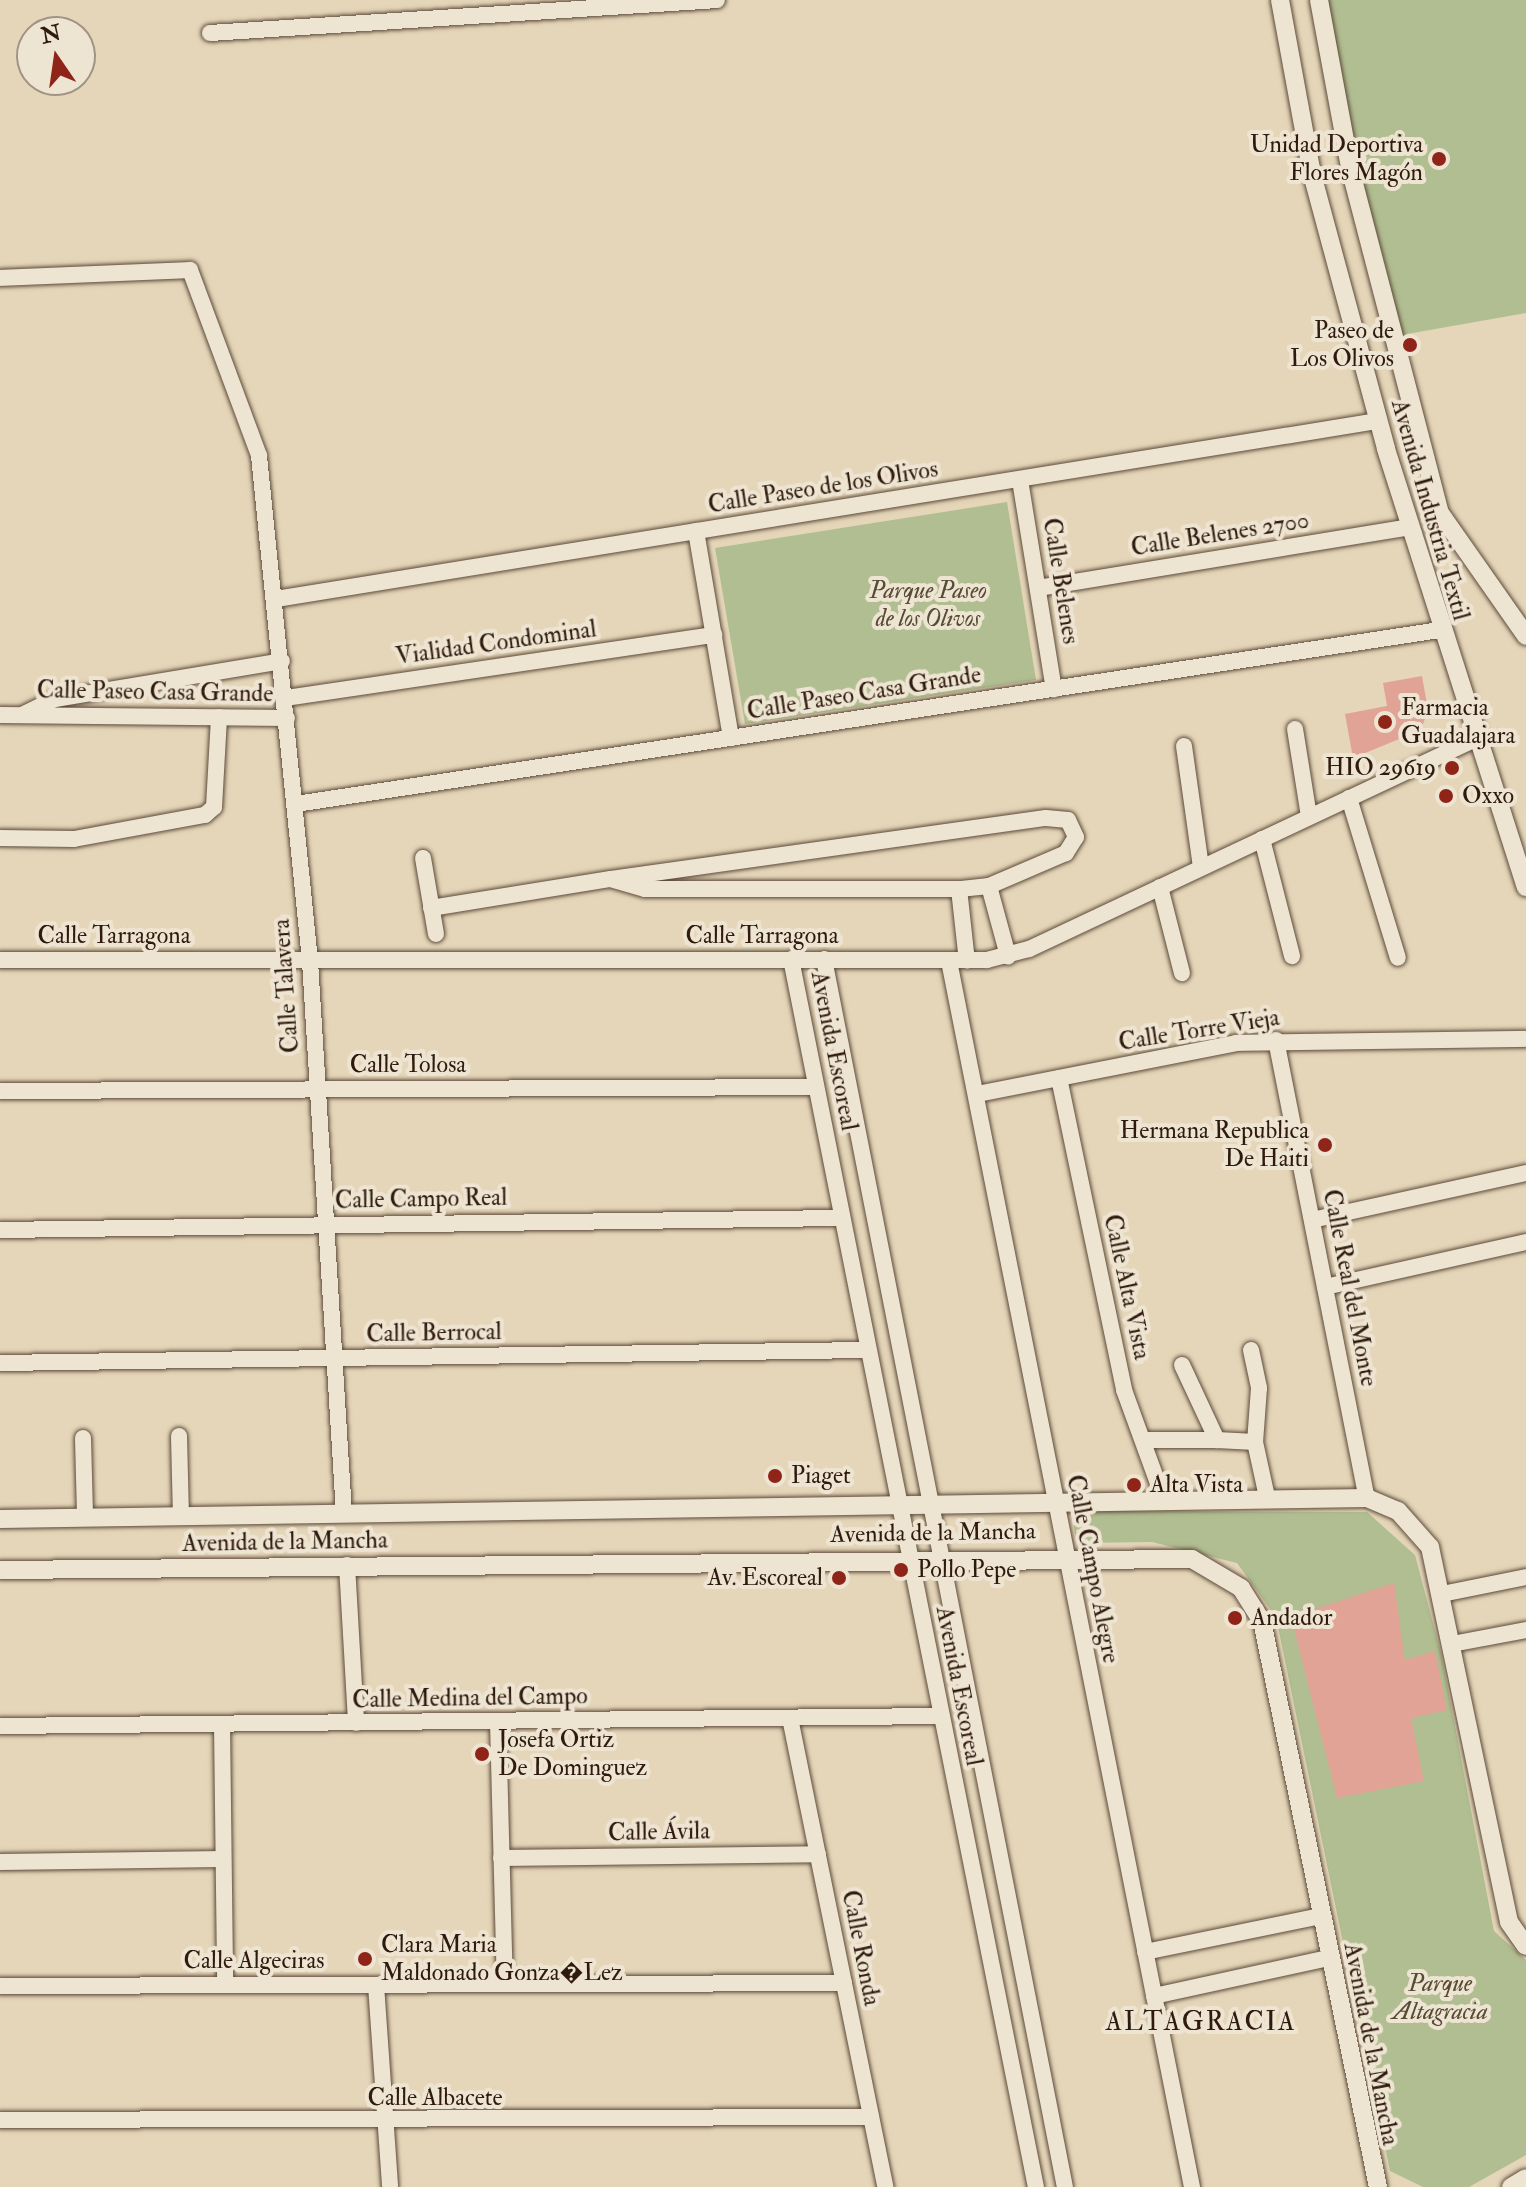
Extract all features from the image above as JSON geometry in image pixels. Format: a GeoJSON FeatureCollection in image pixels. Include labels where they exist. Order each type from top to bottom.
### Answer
{"type":"FeatureCollection","features":[{"type":"Feature","properties":{"kind":"street"},"geometry":{"type":"LineString","coordinates":[[210,33],[481,8],[717,0]]}},
{"type":"Feature","properties":{"kind":"street","name":"Avenida Industria Textil"},"geometry":{"type":"LineString","coordinates":[[1280,0],[1312,174],[1378,421],[1440,630],[1526,887]]}},
{"type":"Feature","properties":{"kind":"street","name":"Avenida Industria Textil"},"geometry":{"type":"LineString","coordinates":[[1319,0],[1350,168],[1421,448],[1448,528],[1526,636]]}},
{"type":"Feature","properties":{"kind":"street","name":"Calle Talavera"},"geometry":{"type":"LineString","coordinates":[[0,278],[190,270],[259,456],[286,698],[310,961],[344,1513]]}},
{"type":"Feature","properties":{"kind":"street","name":"Calle Paseo de los Olivos"},"geometry":{"type":"LineString","coordinates":[[276,599],[1378,421]]}},
{"type":"Feature","properties":{"kind":"street"},"geometry":{"type":"LineString","coordinates":[[1386,449],[1421,448]]}},
{"type":"Feature","properties":{"kind":"street","name":"Calle Belenes"},"geometry":{"type":"LineString","coordinates":[[1020,480],[1054,689]]}},
{"type":"Feature","properties":{"kind":"street","name":"Calle Belenes 2700"},"geometry":{"type":"LineString","coordinates":[[1038,588],[1409,527]]}},
{"type":"Feature","properties":{"kind":"street"},"geometry":{"type":"LineString","coordinates":[[696,531],[731,738]]}},
{"type":"Feature","properties":{"kind":"street","name":"Calle Paseo Casa Grande"},"geometry":{"type":"LineString","coordinates":[[296,804],[1440,630]]}},
{"type":"Feature","properties":{"kind":"street","name":"Vialidad Condominal"},"geometry":{"type":"LineString","coordinates":[[286,698],[714,635]]}},
{"type":"Feature","properties":{"kind":"street","name":"Calle Paseo Casa Grande"},"geometry":{"type":"LineString","coordinates":[[22,714],[55,699],[282,661]]}},
{"type":"Feature","properties":{"kind":"street","name":"Calle Paseo Casa Grande"},"geometry":{"type":"LineString","coordinates":[[0,715],[287,718]]}},
{"type":"Feature","properties":{"kind":"street"},"geometry":{"type":"LineString","coordinates":[[0,838],[74,839],[205,815],[214,807],[219,717]]}},
{"type":"Feature","properties":{"kind":"street"},"geometry":{"type":"LineString","coordinates":[[1295,729],[1309,816]]}},
{"type":"Feature","properties":{"kind":"street","name":"Calle Tarragona"},"geometry":{"type":"LineString","coordinates":[[0,960],[967,961],[1008,956],[1475,739]]}},
{"type":"Feature","properties":{"kind":"street"},"geometry":{"type":"LineString","coordinates":[[1184,746],[1201,867]]}},
{"type":"Feature","properties":{"kind":"street"},"geometry":{"type":"LineString","coordinates":[[1349,798],[1398,958]]}},
{"type":"Feature","properties":{"kind":"street"},"geometry":{"type":"LineString","coordinates":[[431,908],[611,879],[1046,818],[1072,825],[1074,843],[1066,853],[989,886],[959,889],[645,889],[611,879]]}},
{"type":"Feature","properties":{"kind":"street"},"geometry":{"type":"LineString","coordinates":[[1262,839],[1292,956]]}},
{"type":"Feature","properties":{"kind":"street"},"geometry":{"type":"LineString","coordinates":[[423,858],[436,934]]}},
{"type":"Feature","properties":{"kind":"street"},"geometry":{"type":"LineString","coordinates":[[732,862],[734,889]]}},
{"type":"Feature","properties":{"kind":"street"},"geometry":{"type":"LineString","coordinates":[[989,886],[1008,956]]}},
{"type":"Feature","properties":{"kind":"street"},"geometry":{"type":"LineString","coordinates":[[1160,887],[1182,973]]}},
{"type":"Feature","properties":{"kind":"street"},"geometry":{"type":"LineString","coordinates":[[959,889],[967,961]]}},
{"type":"Feature","properties":{"kind":"street","name":"Avenida Escoreal"},"geometry":{"type":"LineString","coordinates":[[791,959],[1036,2187]]}},
{"type":"Feature","properties":{"kind":"street","name":"Avenida Escoreal"},"geometry":{"type":"LineString","coordinates":[[824,959],[1065,2187]]}},
{"type":"Feature","properties":{"kind":"street","name":"Calle Campo Alegre"},"geometry":{"type":"LineString","coordinates":[[949,961],[1192,2187]]}},
{"type":"Feature","properties":{"kind":"street","name":"Calle Torre Vieja"},"geometry":{"type":"LineString","coordinates":[[977,1094],[1276,1040],[1526,1039]]}},
{"type":"Feature","properties":{"kind":"street","name":"Calle Real del Monte"},"geometry":{"type":"LineString","coordinates":[[1276,1040],[1367,1498]]}},
{"type":"Feature","properties":{"kind":"street","name":"Calle Alta Vista"},"geometry":{"type":"LineString","coordinates":[[1059,1078],[1124,1390],[1148,1440],[1164,1500]]}},
{"type":"Feature","properties":{"kind":"street","name":"Calle Tolosa"},"geometry":{"type":"LineString","coordinates":[[0,1091],[816,1087]]}},
{"type":"Feature","properties":{"kind":"street"},"geometry":{"type":"LineString","coordinates":[[1312,1220],[1526,1173]]}},
{"type":"Feature","properties":{"kind":"street","name":"Calle Campo Real"},"geometry":{"type":"LineString","coordinates":[[0,1230],[842,1218]]}},
{"type":"Feature","properties":{"kind":"street"},"geometry":{"type":"LineString","coordinates":[[1325,1287],[1526,1242]]}},
{"type":"Feature","properties":{"kind":"street","name":"Calle Berrocal"},"geometry":{"type":"LineString","coordinates":[[0,1363],[868,1350]]}},
{"type":"Feature","properties":{"kind":"street"},"geometry":{"type":"LineString","coordinates":[[1251,1350],[1259,1388],[1255,1442],[1267,1497]]}},
{"type":"Feature","properties":{"kind":"street"},"geometry":{"type":"LineString","coordinates":[[1182,1365],[1217,1440]]}},
{"type":"Feature","properties":{"kind":"street"},"geometry":{"type":"LineString","coordinates":[[179,1436],[181,1516]]}},
{"type":"Feature","properties":{"kind":"street"},"geometry":{"type":"LineString","coordinates":[[83,1438],[85,1517]]}},
{"type":"Feature","properties":{"kind":"street"},"geometry":{"type":"LineString","coordinates":[[1148,1440],[1255,1442]]}},
{"type":"Feature","properties":{"kind":"street","name":"Avenida de la Mancha"},"geometry":{"type":"LineString","coordinates":[[0,1519],[1267,1497],[1367,1498],[1398,1511],[1423,1533],[1442,1594],[1509,1922],[1526,1946]]}},
{"type":"Feature","properties":{"kind":"street","name":"Avenida de la Mancha"},"geometry":{"type":"LineString","coordinates":[[0,1570],[1066,1555],[1192,1559],[1255,1603],[1378,2187]]}},
{"type":"Feature","properties":{"kind":"street"},"geometry":{"type":"LineString","coordinates":[[347,1565],[356,1723]]}},
{"type":"Feature","properties":{"kind":"street"},"geometry":{"type":"LineString","coordinates":[[1442,1594],[1526,1577]]}},
{"type":"Feature","properties":{"kind":"street"},"geometry":{"type":"LineString","coordinates":[[1452,1644],[1526,1630]]}},
{"type":"Feature","properties":{"kind":"street","name":"Calle Medina del Campo"},"geometry":{"type":"LineString","coordinates":[[0,1726],[941,1716]]}},
{"type":"Feature","properties":{"kind":"street","name":"Calle Ronda"},"geometry":{"type":"LineString","coordinates":[[790,1718],[885,2187]]}},
{"type":"Feature","properties":{"kind":"street"},"geometry":{"type":"LineString","coordinates":[[498,1722],[505,1984]]}},
{"type":"Feature","properties":{"kind":"street"},"geometry":{"type":"LineString","coordinates":[[222,1724],[225,1985]]}},
{"type":"Feature","properties":{"kind":"street","name":"Calle Ávila"},"geometry":{"type":"LineString","coordinates":[[501,1858],[818,1854]]}},
{"type":"Feature","properties":{"kind":"street"},"geometry":{"type":"LineString","coordinates":[[0,1862],[223,1859]]}},
{"type":"Feature","properties":{"kind":"street"},"geometry":{"type":"LineString","coordinates":[[1145,1952],[1321,1916]]}},
{"type":"Feature","properties":{"kind":"street"},"geometry":{"type":"LineString","coordinates":[[1154,1996],[1329,1958]]}},
{"type":"Feature","properties":{"kind":"street","name":"Calle Algeciras"},"geometry":{"type":"LineString","coordinates":[[0,1986],[844,1983]]}},
{"type":"Feature","properties":{"kind":"street"},"geometry":{"type":"LineString","coordinates":[[376,1985],[390,2187]]}},
{"type":"Feature","properties":{"kind":"street","name":"Calle Albacete"},"geometry":{"type":"LineString","coordinates":[[0,2120],[386,2123],[871,2117]]}},
{"type":"Feature","properties":{"kind":"street"},"geometry":{"type":"LineString","coordinates":[[1511,2187],[1526,2178]]}},
{"type":"Feature","properties":{"kind":"green space","name":"Unidad Deportiva Flores Magón"},"geometry":{"type":"Polygon","coordinates":[[[1320,0],[1526,0],[1526,313],[1390,337],[1320,0]]]}},
{"type":"Feature","properties":{"kind":"green space","name":"Parque Paseo de los Olivos"},"geometry":{"type":"Polygon","coordinates":[[[1007,502],[1036,680],[745,724],[715,548],[1007,502]]]}},
{"type":"Feature","properties":{"kind":"green space","name":"Parque Altagracia"},"geometry":{"type":"Polygon","coordinates":[[[1072,1511],[1367,1512],[1415,1555],[1441,1653],[1494,1931],[1526,1960],[1526,2155],[1469,2187],[1423,2187],[1390,2171],[1276,1617],[1237,1563],[1152,1542],[1076,1543],[1072,1511]]]}},
{"type":"Feature","properties":{"kind":"building","name":"Farmacia Guadalajara"},"geometry":{"type":"Polygon","coordinates":[[[1422,676],[1428,710],[1421,730],[1353,758],[1345,714],[1387,706],[1383,683],[1422,676]]]}},
{"type":"Feature","properties":{"kind":"building"},"geometry":{"type":"Polygon","coordinates":[[[1394,1583],[1405,1660],[1435,1651],[1447,1710],[1411,1718],[1424,1781],[1337,1798],[1291,1617],[1394,1583]]]}},
{"type":"Feature","properties":{"kind":"place","name":"Unidad Deportiva Flores Magón"},"geometry":{"type":"Point","coordinates":[1439,159]}},
{"type":"Feature","properties":{"kind":"place","name":"Paseo de Los Olivos"},"geometry":{"type":"Point","coordinates":[1410,345]}},
{"type":"Feature","properties":{"kind":"place","name":"Farmacia Guadalajara"},"geometry":{"type":"Point","coordinates":[1385,722]}},
{"type":"Feature","properties":{"kind":"place","name":"HIO 29619"},"geometry":{"type":"Point","coordinates":[1452,768]}},
{"type":"Feature","properties":{"kind":"place","name":"Oxxo"},"geometry":{"type":"Point","coordinates":[1446,796]}},
{"type":"Feature","properties":{"kind":"place","name":"Hermana Republica De Haiti"},"geometry":{"type":"Point","coordinates":[1325,1145]}},
{"type":"Feature","properties":{"kind":"place","name":"Piaget"},"geometry":{"type":"Point","coordinates":[775,1476]}},
{"type":"Feature","properties":{"kind":"place","name":"Alta Vista"},"geometry":{"type":"Point","coordinates":[1134,1485]}},
{"type":"Feature","properties":{"kind":"place","name":"Pollo Pepe"},"geometry":{"type":"Point","coordinates":[901,1570]}},
{"type":"Feature","properties":{"kind":"place","name":"Av. Escoreal"},"geometry":{"type":"Point","coordinates":[839,1578]}},
{"type":"Feature","properties":{"kind":"place","name":"Andador"},"geometry":{"type":"Point","coordinates":[1235,1618]}},
{"type":"Feature","properties":{"kind":"place","name":"Josefa Ortiz De Dominguez"},"geometry":{"type":"Point","coordinates":[482,1754]}},
{"type":"Feature","properties":{"kind":"place","name":"Clara Maria Maldonado Gonza�Lez"},"geometry":{"type":"Point","coordinates":[365,1959]}},
{"type":"Feature","properties":{"kind":"district","name":"ALTAGRACIA"},"geometry":{"type":"Point","coordinates":[1201,2023]}}]}
